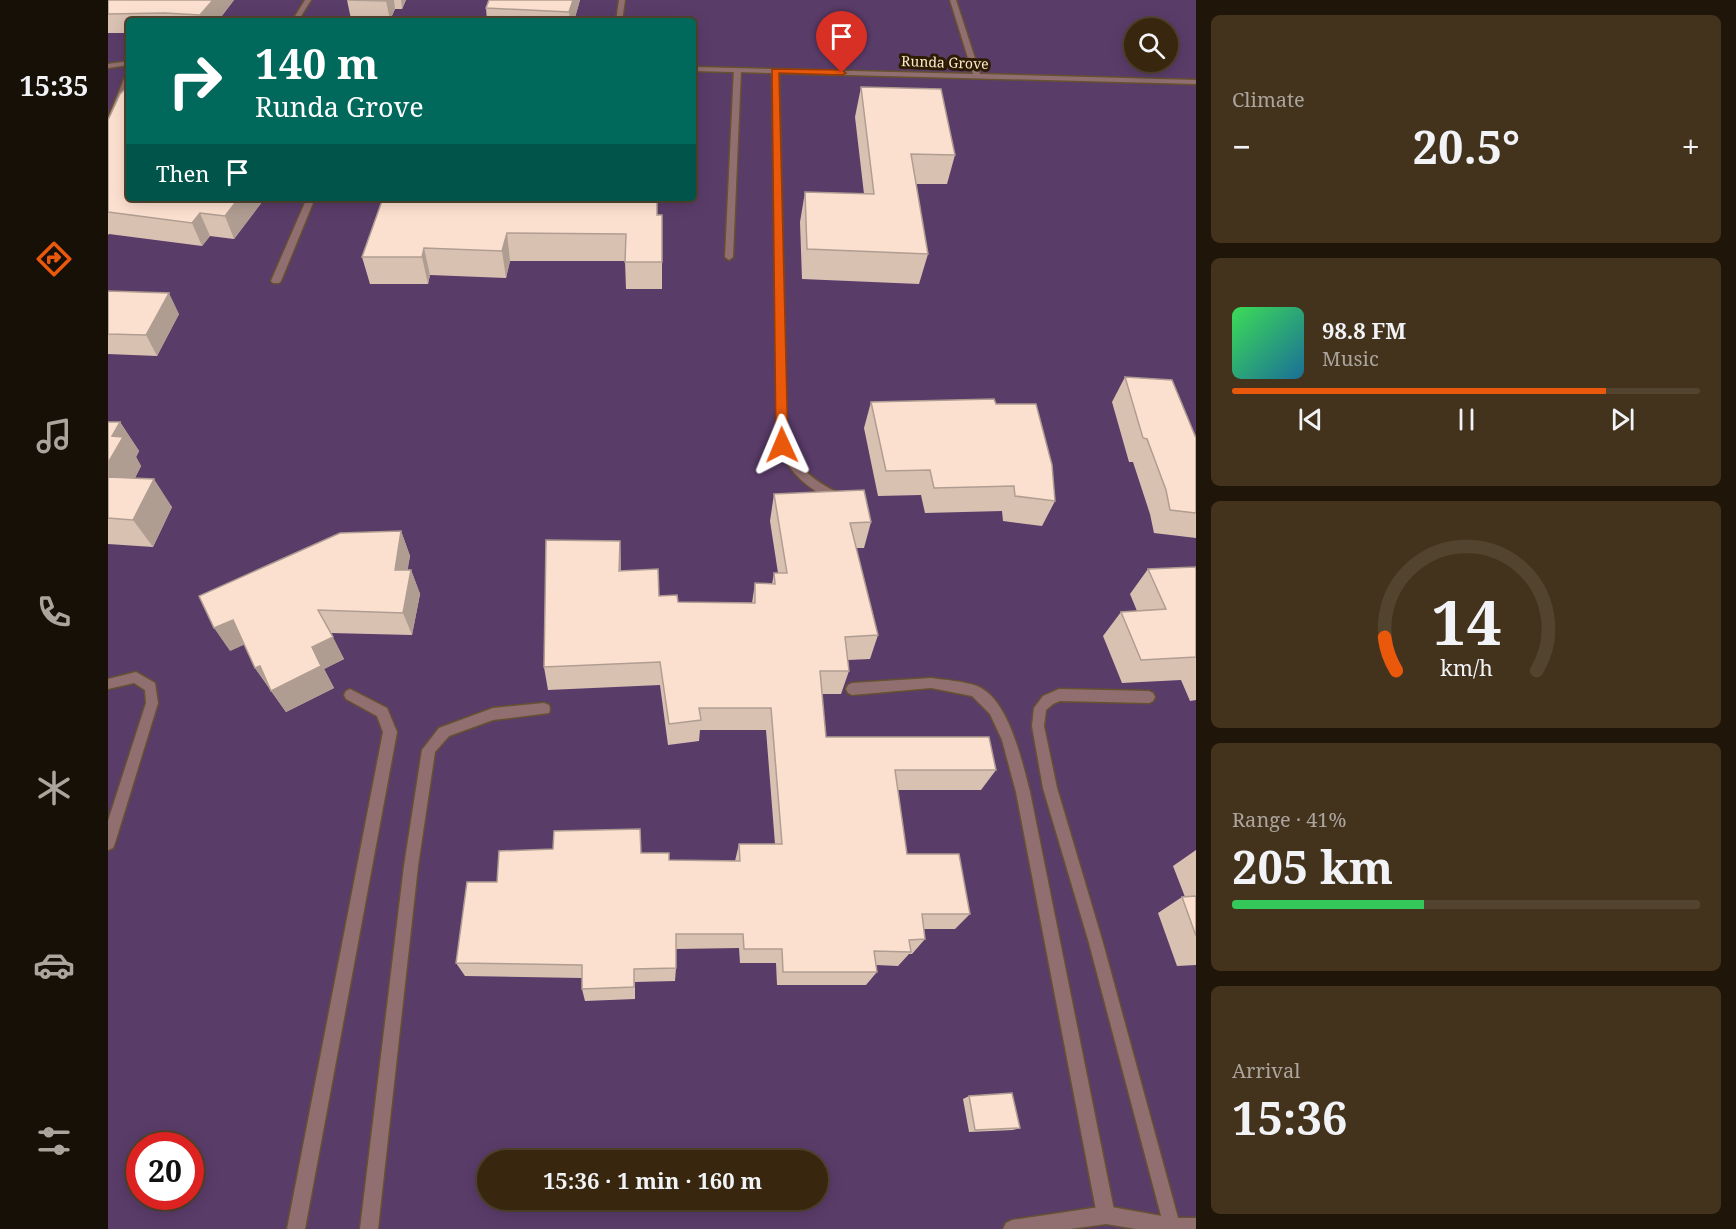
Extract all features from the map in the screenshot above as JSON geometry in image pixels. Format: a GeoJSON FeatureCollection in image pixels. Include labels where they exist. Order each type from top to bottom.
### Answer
{"type":"FeatureCollection","features":[{"type":"Feature","properties":{"kind":"street"},"geometry":{"type":"LineString","coordinates":[[297,18],[308,0]]}},
{"type":"Feature","properties":{"kind":"street"},"geometry":{"type":"LineString","coordinates":[[619,18],[622,0]]}},
{"type":"Feature","properties":{"kind":"street"},"geometry":{"type":"LineString","coordinates":[[953,0],[977,76]]}},
{"type":"Feature","properties":{"kind":"street"},"geometry":{"type":"LineString","coordinates":[[108,66],[126,63]]}},
{"type":"Feature","properties":{"kind":"street","name":"Runda Grove"},"geometry":{"type":"LineString","coordinates":[[696,69],[1196,82]]}},
{"type":"Feature","properties":{"kind":"street"},"geometry":{"type":"LineString","coordinates":[[729,257],[737,70]]}},
{"type":"Feature","properties":{"kind":"street"},"geometry":{"type":"LineString","coordinates":[[775,71],[782,445],[793,466],[819,490],[852,501]]}},
{"type":"Feature","properties":{"kind":"street"},"geometry":{"type":"LineString","coordinates":[[108,127],[126,83]]}},
{"type":"Feature","properties":{"kind":"street"},"geometry":{"type":"LineString","coordinates":[[276,281],[310,201]]}},
{"type":"Feature","properties":{"kind":"street"},"geometry":{"type":"LineString","coordinates":[[108,684],[136,677],[151,687],[152,703],[108,843]]}},
{"type":"Feature","properties":{"kind":"street"},"geometry":{"type":"LineString","coordinates":[[852,688],[931,683],[975,691],[995,710],[1009,740],[1023,792],[1106,1215]]}},
{"type":"Feature","properties":{"kind":"street"},"geometry":{"type":"LineString","coordinates":[[296,1229],[390,732],[382,712],[350,695]]}},
{"type":"Feature","properties":{"kind":"street"},"geometry":{"type":"LineString","coordinates":[[1149,697],[1059,695],[1048,699],[1040,708],[1038,726],[1050,788],[1096,943],[1173,1227]]}},
{"type":"Feature","properties":{"kind":"street"},"geometry":{"type":"LineString","coordinates":[[369,1229],[411,866],[429,750],[444,732],[493,714],[544,709]]}},
{"type":"Feature","properties":{"kind":"street"},"geometry":{"type":"LineString","coordinates":[[1012,1229],[1106,1215],[1173,1227],[1196,1227]]}},
{"type":"Feature","properties":{"kind":"shaded area"},"geometry":{"type":"Polygon","coordinates":[[[108,0],[1196,0],[1196,1229],[108,1229],[108,0]]]}},
{"type":"Feature","properties":{"kind":"building"},"geometry":{"type":"Polygon","coordinates":[[[108,0],[213,0],[200,15],[108,14],[108,0]]]}},
{"type":"Feature","properties":{"kind":"building"},"geometry":{"type":"Polygon","coordinates":[[[489,0],[573,0],[569,12],[486,8],[489,0]]]}},
{"type":"Feature","properties":{"kind":"building"},"geometry":{"type":"Polygon","coordinates":[[[861,87],[941,89],[955,155],[911,154],[928,254],[807,249],[805,192],[874,194],[861,87]]]}},
{"type":"Feature","properties":{"kind":"building"},"geometry":{"type":"Polygon","coordinates":[[[126,88],[126,201],[237,201],[225,216],[200,213],[192,223],[108,212],[108,120],[120,94],[126,88]]]}},
{"type":"Feature","properties":{"kind":"building"},"geometry":{"type":"Polygon","coordinates":[[[382,201],[657,201],[657,215],[662,215],[662,262],[625,262],[626,234],[507,233],[502,251],[424,248],[422,257],[362,257],[382,201]]]}},
{"type":"Feature","properties":{"kind":"building"},"geometry":{"type":"Polygon","coordinates":[[[108,291],[169,293],[146,335],[108,334],[108,291]]]}},
{"type":"Feature","properties":{"kind":"building"},"geometry":{"type":"Polygon","coordinates":[[[1125,377],[1172,380],[1196,438],[1196,513],[1170,510],[1166,490],[1147,439],[1143,438],[1125,377]]]}},
{"type":"Feature","properties":{"kind":"building"},"geometry":{"type":"Polygon","coordinates":[[[994,399],[996,404],[1036,404],[1052,465],[1055,501],[1015,496],[1014,486],[934,488],[930,470],[886,471],[871,402],[994,399]]]}},
{"type":"Feature","properties":{"kind":"building"},"geometry":{"type":"Polygon","coordinates":[[[108,422],[120,422],[112,436],[123,437],[108,463],[108,422]]]}},
{"type":"Feature","properties":{"kind":"building"},"geometry":{"type":"Polygon","coordinates":[[[108,477],[154,479],[133,520],[108,518],[108,477]]]}},
{"type":"Feature","properties":{"kind":"building"},"geometry":{"type":"Polygon","coordinates":[[[864,490],[871,522],[850,523],[878,635],[845,637],[849,671],[820,671],[826,737],[989,737],[996,770],[895,770],[907,854],[959,854],[970,914],[922,914],[925,939],[909,940],[911,952],[874,951],[877,972],[783,972],[782,949],[744,949],[743,934],[676,934],[676,968],[634,969],[634,987],[582,989],[582,965],[456,963],[467,882],[497,882],[499,851],[553,849],[554,831],[640,829],[641,853],[669,853],[669,860],[740,861],[739,844],[782,844],[771,708],[699,708],[701,720],[669,724],[660,662],[544,667],[546,540],[620,541],[619,571],[658,569],[659,596],[677,595],[678,602],[755,603],[755,583],[775,584],[774,573],[787,573],[774,494],[864,490]]]}},
{"type":"Feature","properties":{"kind":"building"},"geometry":{"type":"Polygon","coordinates":[[[401,531],[395,570],[411,570],[403,613],[318,610],[333,637],[312,647],[321,666],[271,691],[260,666],[255,668],[233,620],[214,628],[199,596],[340,533],[401,531]]]}},
{"type":"Feature","properties":{"kind":"building"},"geometry":{"type":"Polygon","coordinates":[[[1195,567],[1196,657],[1141,660],[1121,612],[1166,609],[1148,569],[1195,567]]]}},
{"type":"Feature","properties":{"kind":"building"},"geometry":{"type":"Polygon","coordinates":[[[1196,896],[1196,936],[1182,897],[1196,896]]]}},
{"type":"Feature","properties":{"kind":"building"},"geometry":{"type":"Polygon","coordinates":[[[1012,1093],[1020,1128],[975,1130],[969,1096],[1012,1093]]]}},
{"type":"Feature","properties":{"kind":"route"},"geometry":{"type":"LineString","coordinates":[[782,445],[775,71],[842,73]]}}]}
